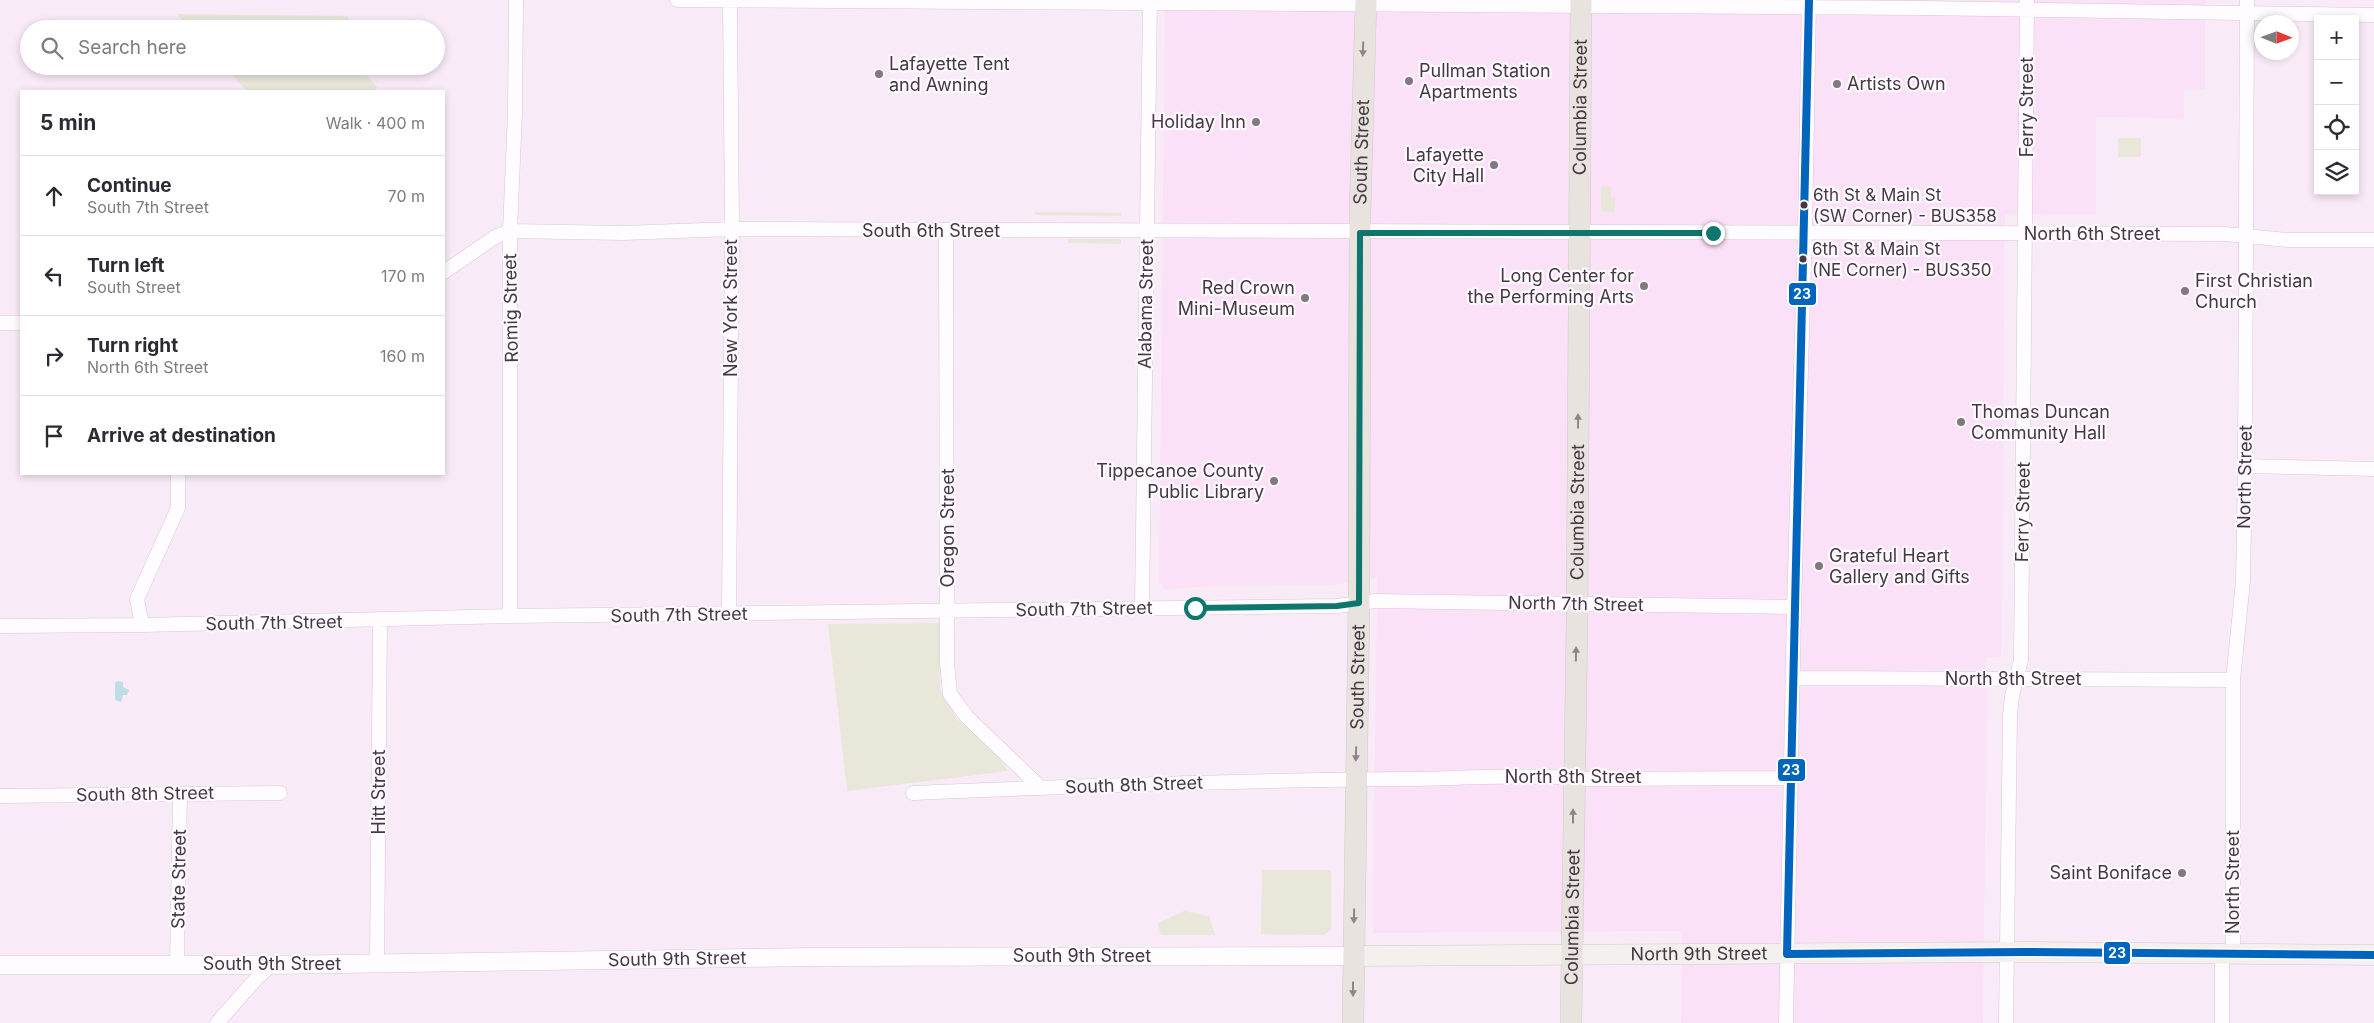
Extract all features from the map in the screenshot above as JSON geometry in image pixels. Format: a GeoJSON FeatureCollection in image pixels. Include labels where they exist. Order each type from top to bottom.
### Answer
{"type":"FeatureCollection","features":[{"type":"Feature","properties":{"kind":"main road","name":"South Street"},"geometry":{"type":"LineString","coordinates":[[1352,1023],[1359,603],[1360,233],[1362,91],[1366,2]]}},
{"type":"Feature","properties":{"kind":"main road","name":"Columbia Street"},"geometry":{"type":"LineString","coordinates":[[1571,1023],[1577,605],[1581,3]]}},
{"type":"Feature","properties":{"kind":"main road","name":"North 9th Street"},"geometry":{"type":"LineString","coordinates":[[1353,956],[1572,953],[2008,952],[2374,955]]}},
{"type":"Feature","properties":{"kind":"street","name":"Romig Street"},"geometry":{"type":"LineString","coordinates":[[510,616],[512,407],[507,232],[515,112],[516,0]]}},
{"type":"Feature","properties":{"kind":"street"},"geometry":{"type":"LineString","coordinates":[[678,0],[2027,4],[2247,7],[2374,15]]}},
{"type":"Feature","properties":{"kind":"street","name":"New York Street"},"geometry":{"type":"LineString","coordinates":[[729,614],[732,229],[730,1]]}},
{"type":"Feature","properties":{"kind":"street","name":"Alabama Street"},"geometry":{"type":"LineString","coordinates":[[1142,608],[1150,2]]}},
{"type":"Feature","properties":{"kind":"street"},"geometry":{"type":"LineString","coordinates":[[1786,1023],[1794,607],[1806,232],[1809,3]]}},
{"type":"Feature","properties":{"kind":"street","name":"Ferry Street"},"geometry":{"type":"LineString","coordinates":[[2006,1023],[2010,715],[2021,660],[2027,4]]}},
{"type":"Feature","properties":{"kind":"street","name":"North Street"},"geometry":{"type":"LineString","coordinates":[[2222,1023],[2227,954],[2233,680],[2243,581],[2246,466],[2247,7]]}},
{"type":"Feature","properties":{"kind":"street","name":"South 6th Street"},"geometry":{"type":"LineString","coordinates":[[507,232],[623,233],[732,229],[1147,230],[1360,233]]}},
{"type":"Feature","properties":{"kind":"street","name":"Oregon Street"},"geometry":{"type":"LineString","coordinates":[[946,231],[947,662],[950,694],[967,717],[1040,787]]}},
{"type":"Feature","properties":{"kind":"street"},"geometry":{"type":"LineString","coordinates":[[445,271],[507,232]]}},
{"type":"Feature","properties":{"kind":"street","name":"North 6th Street"},"geometry":{"type":"LineString","coordinates":[[1360,233],[1806,232],[2225,234],[2288,240],[2374,240]]}},
{"type":"Feature","properties":{"kind":"street"},"geometry":{"type":"LineString","coordinates":[[0,323],[20,323]]}},
{"type":"Feature","properties":{"kind":"street"},"geometry":{"type":"LineString","coordinates":[[2246,466],[2374,469]]}},
{"type":"Feature","properties":{"kind":"street"},"geometry":{"type":"LineString","coordinates":[[142,625],[137,599],[178,508],[178,475]]}},
{"type":"Feature","properties":{"kind":"street","name":"North 7th Street"},"geometry":{"type":"LineString","coordinates":[[1359,603],[1376,601],[1794,607]]}},
{"type":"Feature","properties":{"kind":"street","name":"South 7th Street"},"geometry":{"type":"LineString","coordinates":[[0,626],[142,625],[510,616],[842,611],[948,612],[1337,606],[1359,603]]}},
{"type":"Feature","properties":{"kind":"street","name":"Hitt Street"},"geometry":{"type":"LineString","coordinates":[[377,964],[380,620]]}},
{"type":"Feature","properties":{"kind":"street","name":"North 8th Street"},"geometry":{"type":"LineString","coordinates":[[1793,678],[2233,680]]}},
{"type":"Feature","properties":{"kind":"street","name":"North 8th Street"},"geometry":{"type":"LineString","coordinates":[[1356,779],[1791,778]]}},
{"type":"Feature","properties":{"kind":"street","name":"South 8th Street"},"geometry":{"type":"LineString","coordinates":[[913,793],[1040,787],[1356,779]]}},
{"type":"Feature","properties":{"kind":"street","name":"South 8th Street"},"geometry":{"type":"LineString","coordinates":[[5,796],[280,792]]}},
{"type":"Feature","properties":{"kind":"street","name":"State Street"},"geometry":{"type":"LineString","coordinates":[[177,964],[180,794]]}},
{"type":"Feature","properties":{"kind":"street","name":"South 9th Street"},"geometry":{"type":"LineString","coordinates":[[0,965],[377,964],[814,957],[1353,956]]}},
{"type":"Feature","properties":{"kind":"street"},"geometry":{"type":"LineString","coordinates":[[217,1023],[256,978],[271,965]]}},
{"type":"Feature","properties":{"kind":"shaded area"},"geometry":{"type":"Polygon","coordinates":[[[1165,0],[2205,0],[2205,90],[2184,90],[2184,118],[2096,117],[2096,215],[2005,214],[2001,657],[1987,657],[1983,1023],[1681,1023],[1682,931],[1373,933],[1377,578],[1333,585],[1211,586],[1165,590],[1159,581],[1165,0]]]}},
{"type":"Feature","properties":{"kind":"shaded area"},"geometry":{"type":"Polygon","coordinates":[[[177,14],[348,16],[349,20],[182,20],[177,14]]]}},
{"type":"Feature","properties":{"kind":"shaded area"},"geometry":{"type":"Polygon","coordinates":[[[232,75],[367,75],[377,87],[376,90],[246,90],[232,75]]]}},
{"type":"Feature","properties":{"kind":"shaded area"},"geometry":{"type":"Polygon","coordinates":[[[2118,138],[2141,138],[2141,157],[2118,157],[2118,138]]]}},
{"type":"Feature","properties":{"kind":"shaded area"},"geometry":{"type":"Polygon","coordinates":[[[1601,186],[1611,187],[1611,197],[1615,198],[1615,212],[1601,211],[1601,186]]]}},
{"type":"Feature","properties":{"kind":"shaded area"},"geometry":{"type":"Polygon","coordinates":[[[1034,212],[1121,213],[1121,216],[1037,215],[1034,212]]]}},
{"type":"Feature","properties":{"kind":"shaded area"},"geometry":{"type":"Polygon","coordinates":[[[1068,239],[1121,239],[1121,244],[1068,243],[1068,239]]]}},
{"type":"Feature","properties":{"kind":"shaded area"},"geometry":{"type":"Polygon","coordinates":[[[940,623],[940,689],[957,719],[994,750],[1008,771],[847,791],[828,624],[940,623]]]}},
{"type":"Feature","properties":{"kind":"shaded area"},"geometry":{"type":"Polygon","coordinates":[[[1262,870],[1331,870],[1331,929],[1324,935],[1261,934],[1262,870]]]}},
{"type":"Feature","properties":{"kind":"shaded area"},"geometry":{"type":"Polygon","coordinates":[[[1184,911],[1209,916],[1215,935],[1161,935],[1158,923],[1184,911]]]}},
{"type":"Feature","properties":{"kind":"water"},"geometry":{"type":"Polygon","coordinates":[[[117,681],[123,682],[123,687],[129,690],[127,695],[123,695],[121,702],[115,700],[115,683],[117,681]]]}},
{"type":"Feature","properties":{"kind":"transit line","name":"23"},"geometry":{"type":"LineString","coordinates":[[1809,0],[1787,954],[2023,952],[2374,955]]}},
{"type":"Feature","properties":{"kind":"place","name":"Lafayette Tent and Awning"},"geometry":{"type":"Point","coordinates":[879,74]}},
{"type":"Feature","properties":{"kind":"place","name":"Pullman Station Apartments"},"geometry":{"type":"Point","coordinates":[1409,81]}},
{"type":"Feature","properties":{"kind":"place","name":"Artists Own"},"geometry":{"type":"Point","coordinates":[1837,84]}},
{"type":"Feature","properties":{"kind":"place","name":"Holiday Inn"},"geometry":{"type":"Point","coordinates":[1256,122]}},
{"type":"Feature","properties":{"kind":"place","name":"Lafayette City Hall"},"geometry":{"type":"Point","coordinates":[1494,165]}},
{"type":"Feature","properties":{"kind":"place","name":"6th St & Main St (SW Corner) - BUS358"},"geometry":{"type":"Point","coordinates":[1804,205]}},
{"type":"Feature","properties":{"kind":"place","name":"6th St & Main St (NE Corner) - BUS350"},"geometry":{"type":"Point","coordinates":[1803,259]}},
{"type":"Feature","properties":{"kind":"place","name":"Long Center for the Performing Arts"},"geometry":{"type":"Point","coordinates":[1644,286]}},
{"type":"Feature","properties":{"kind":"place","name":"First Christian Church"},"geometry":{"type":"Point","coordinates":[2185,291]}},
{"type":"Feature","properties":{"kind":"place","name":"Red Crown Mini-Museum"},"geometry":{"type":"Point","coordinates":[1305,298]}},
{"type":"Feature","properties":{"kind":"place","name":"Thomas Duncan Community Hall"},"geometry":{"type":"Point","coordinates":[1961,422]}},
{"type":"Feature","properties":{"kind":"place","name":"Tippecanoe County Public Library"},"geometry":{"type":"Point","coordinates":[1274,481]}},
{"type":"Feature","properties":{"kind":"place","name":"Grateful Heart Gallery and Gifts"},"geometry":{"type":"Point","coordinates":[1819,566]}},
{"type":"Feature","properties":{"kind":"place","name":"Saint Boniface"},"geometry":{"type":"Point","coordinates":[2182,873]}},
{"type":"Feature","properties":{"kind":"route"},"geometry":{"type":"LineString","coordinates":[[1195,608],[1337,606],[1359,603],[1358,409],[1360,233],[1713,233]]}}]}
